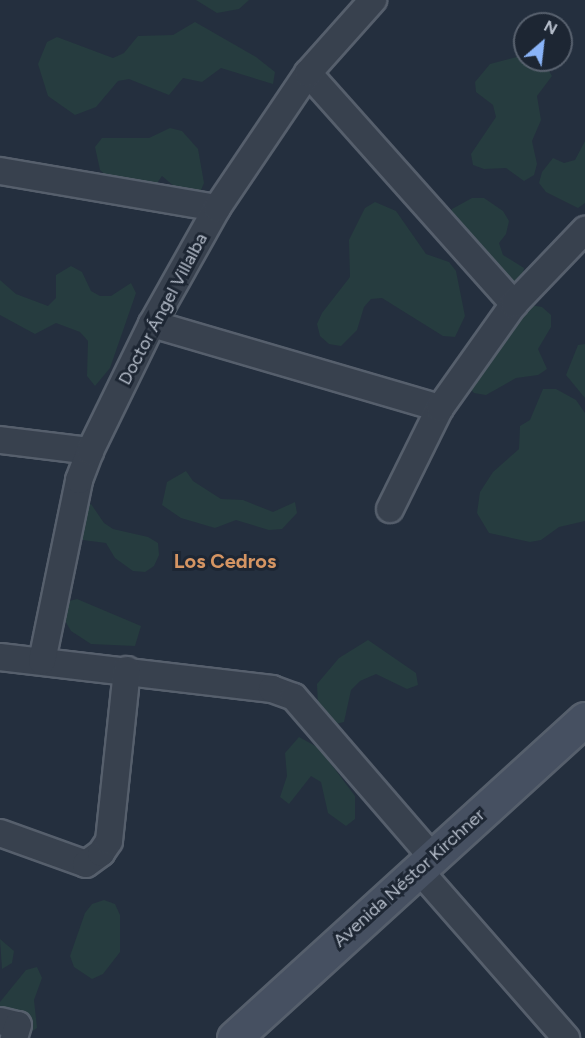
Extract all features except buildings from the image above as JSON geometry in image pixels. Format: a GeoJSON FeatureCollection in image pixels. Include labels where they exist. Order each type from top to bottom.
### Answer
{"type":"FeatureCollection","features":[{"type":"Feature","properties":{"kind":"main road","name":"Avenida Néstor Kirchner"},"geometry":{"type":"LineString","coordinates":[[234,1038],[585,719]]}},
{"type":"Feature","properties":{"kind":"street","name":"Doctor Ángel Villalba"},"geometry":{"type":"LineString","coordinates":[[42,661],[80,480],[90,451],[152,324],[217,208],[308,74],[373,0]]}},
{"type":"Feature","properties":{"kind":"street"},"geometry":{"type":"LineString","coordinates":[[308,74],[514,304]]}},
{"type":"Feature","properties":{"kind":"street"},"geometry":{"type":"LineString","coordinates":[[0,171],[217,208]]}},
{"type":"Feature","properties":{"kind":"street"},"geometry":{"type":"LineString","coordinates":[[390,510],[440,408],[514,304],[585,230]]}},
{"type":"Feature","properties":{"kind":"street"},"geometry":{"type":"LineString","coordinates":[[152,324],[440,408]]}},
{"type":"Feature","properties":{"kind":"street"},"geometry":{"type":"LineString","coordinates":[[0,440],[90,451]]}},
{"type":"Feature","properties":{"kind":"street"},"geometry":{"type":"LineString","coordinates":[[0,657],[127,670],[272,689],[294,697],[566,1038]]}},
{"type":"Feature","properties":{"kind":"street"},"geometry":{"type":"LineString","coordinates":[[0,834],[86,864],[101,853],[109,841],[127,670]]}},
{"type":"Feature","properties":{"kind":"street"},"geometry":{"type":"LineString","coordinates":[[0,1021],[18,1025],[14,1038]]}},
{"type":"Feature","properties":{"kind":"green space"},"geometry":{"type":"Polygon","coordinates":[[[196,0],[249,0],[239,9],[217,13],[196,0]]]}},
{"type":"Feature","properties":{"kind":"green space"},"geometry":{"type":"Polygon","coordinates":[[[195,22],[256,57],[275,72],[273,84],[221,68],[202,82],[183,78],[169,95],[129,79],[118,81],[96,107],[75,115],[48,96],[38,64],[47,42],[57,37],[113,58],[124,53],[138,36],[173,35],[195,22]]]}},
{"type":"Feature","properties":{"kind":"green space"},"geometry":{"type":"Polygon","coordinates":[[[513,58],[513,72],[550,72],[552,76],[537,96],[541,120],[532,141],[537,164],[534,175],[524,181],[506,168],[484,169],[473,165],[471,154],[496,117],[493,105],[476,92],[475,82],[490,64],[513,58]]]}},
{"type":"Feature","properties":{"kind":"green space"},"geometry":{"type":"Polygon","coordinates":[[[170,128],[182,131],[198,149],[204,183],[199,195],[188,198],[162,176],[148,196],[117,186],[100,170],[95,147],[102,138],[149,138],[170,128]]]}},
{"type":"Feature","properties":{"kind":"green space"},"geometry":{"type":"Polygon","coordinates":[[[585,141],[585,203],[578,208],[546,192],[539,183],[542,172],[553,158],[564,163],[575,160],[585,141]]]}},
{"type":"Feature","properties":{"kind":"green space"},"geometry":{"type":"Polygon","coordinates":[[[472,198],[484,198],[503,211],[509,221],[506,234],[499,243],[503,255],[524,268],[522,280],[511,285],[483,257],[483,245],[472,243],[449,221],[452,209],[472,198]]]}},
{"type":"Feature","properties":{"kind":"green space"},"geometry":{"type":"Polygon","coordinates":[[[375,202],[396,211],[426,254],[449,262],[456,271],[465,316],[455,337],[443,336],[382,298],[371,299],[364,307],[357,330],[341,346],[329,344],[320,336],[317,324],[322,313],[350,277],[349,240],[365,208],[375,202]]]}},
{"type":"Feature","properties":{"kind":"green space"},"geometry":{"type":"Polygon","coordinates":[[[71,266],[82,272],[91,291],[100,296],[111,296],[131,283],[136,293],[110,368],[95,386],[87,376],[88,341],[80,332],[56,323],[35,334],[0,315],[0,280],[16,294],[48,306],[56,298],[56,275],[71,266]]]}},
{"type":"Feature","properties":{"kind":"green space"},"geometry":{"type":"Polygon","coordinates":[[[530,305],[542,307],[551,315],[551,327],[538,349],[547,369],[538,375],[516,378],[486,395],[474,393],[466,384],[520,311],[530,305]]]}},
{"type":"Feature","properties":{"kind":"green space"},"geometry":{"type":"Polygon","coordinates":[[[585,344],[585,398],[566,375],[578,345],[585,344]]]}},
{"type":"Feature","properties":{"kind":"green space"},"geometry":{"type":"Polygon","coordinates":[[[543,389],[556,389],[576,400],[585,413],[585,521],[559,527],[541,540],[530,542],[489,533],[477,513],[480,492],[493,472],[519,449],[520,426],[530,420],[543,389]]]}},
{"type":"Feature","properties":{"kind":"green space"},"geometry":{"type":"Polygon","coordinates":[[[186,471],[193,481],[221,499],[243,500],[273,512],[295,502],[297,513],[282,529],[269,530],[236,520],[215,528],[181,518],[162,505],[167,482],[186,471]]]}},
{"type":"Feature","properties":{"kind":"green space"},"geometry":{"type":"Polygon","coordinates":[[[91,504],[104,523],[113,529],[148,537],[158,543],[159,555],[154,566],[145,572],[133,571],[115,558],[106,543],[83,540],[75,531],[82,511],[91,504]]]}},
{"type":"Feature","properties":{"kind":"green space"},"geometry":{"type":"Polygon","coordinates":[[[77,599],[141,626],[135,646],[91,644],[71,631],[60,612],[65,602],[77,599]]]}},
{"type":"Feature","properties":{"kind":"green space"},"geometry":{"type":"Polygon","coordinates":[[[368,640],[416,673],[418,685],[407,689],[376,674],[360,681],[351,690],[344,722],[332,725],[318,708],[317,684],[339,658],[368,640]]]}},
{"type":"Feature","properties":{"kind":"green space"},"geometry":{"type":"Polygon","coordinates":[[[299,737],[319,748],[355,796],[355,819],[346,826],[328,813],[321,782],[311,776],[289,804],[280,797],[287,776],[285,753],[299,737]]]}},
{"type":"Feature","properties":{"kind":"green space"},"geometry":{"type":"Polygon","coordinates":[[[104,900],[115,904],[120,915],[120,952],[103,974],[92,979],[74,967],[70,956],[85,913],[92,904],[104,900]]]}},
{"type":"Feature","properties":{"kind":"green space"},"geometry":{"type":"Polygon","coordinates":[[[0,939],[14,951],[12,963],[2,969],[0,939]]]}},
{"type":"Feature","properties":{"kind":"green space"},"geometry":{"type":"Polygon","coordinates":[[[37,967],[42,978],[34,1000],[37,1028],[28,1034],[0,1032],[0,1002],[26,970],[37,967]]]}},
{"type":"Feature","properties":{"kind":"district","name":"Los Cedros"},"geometry":{"type":"Point","coordinates":[225,561]}}]}
